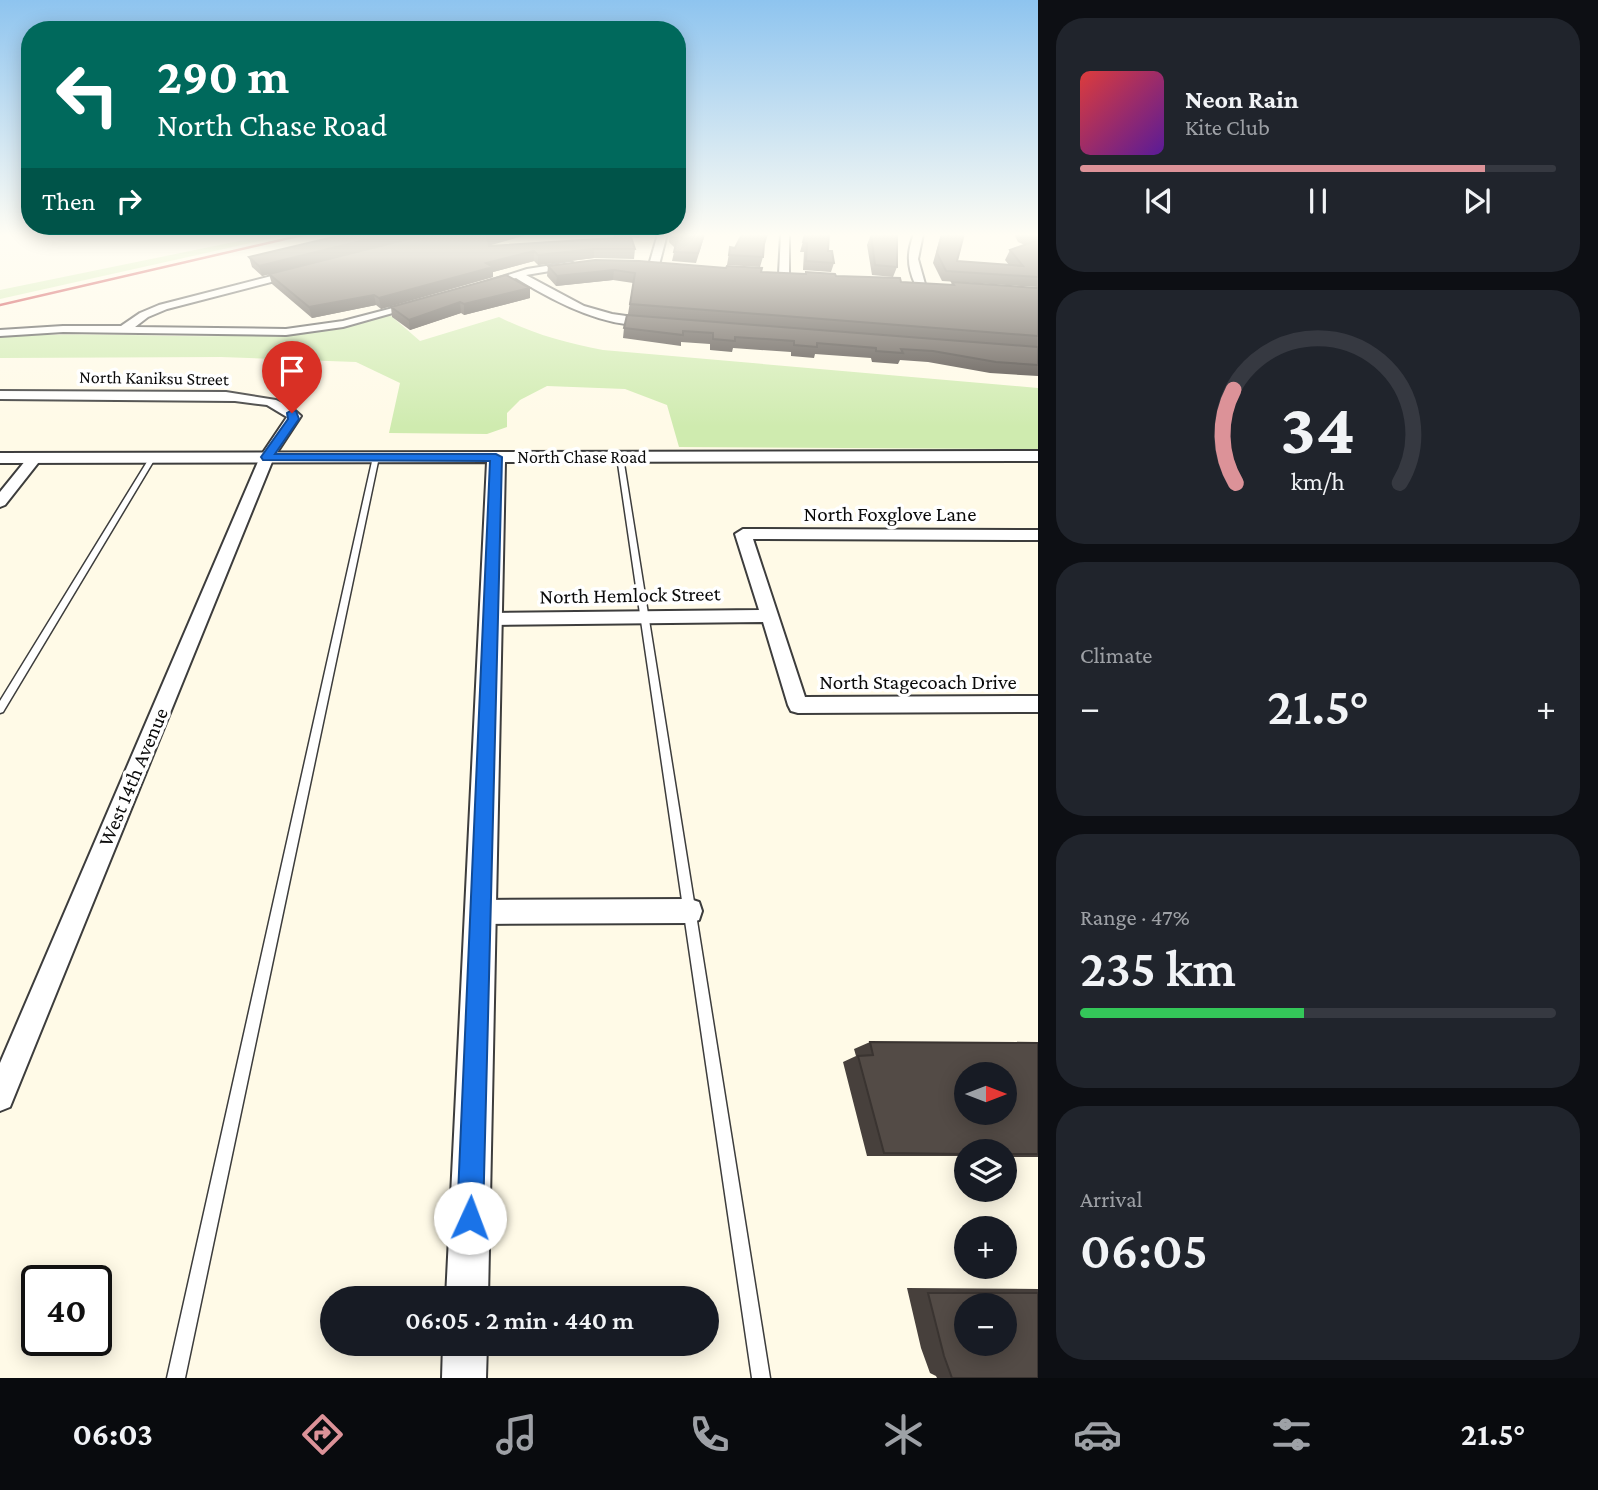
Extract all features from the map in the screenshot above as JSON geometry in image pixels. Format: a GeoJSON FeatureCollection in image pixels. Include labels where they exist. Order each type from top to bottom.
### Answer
{"type":"FeatureCollection","features":[{"type":"Feature","properties":{"kind":"street"},"geometry":{"type":"LineString","coordinates":[[125,329],[144,315],[198,298]]}},
{"type":"Feature","properties":{"kind":"street"},"geometry":{"type":"LineString","coordinates":[[557,298],[587,312],[628,320],[669,323]]}},
{"type":"Feature","properties":{"kind":"street"},"geometry":{"type":"LineString","coordinates":[[0,333],[63,329],[286,332],[344,324],[428,301]]}},
{"type":"Feature","properties":{"kind":"street","name":"North Kaniksu Street"},"geometry":{"type":"LineString","coordinates":[[0,395],[191,394],[261,400],[281,406],[294,416],[267,457]]}},
{"type":"Feature","properties":{"kind":"street","name":"North Chase Road"},"geometry":{"type":"LineString","coordinates":[[0,458],[1038,456]]}},
{"type":"Feature","properties":{"kind":"street"},"geometry":{"type":"LineString","coordinates":[[0,502],[35,457]]}},
{"type":"Feature","properties":{"kind":"street","name":"West 14th Avenue"},"geometry":{"type":"LineString","coordinates":[[0,1097],[267,457]]}},
{"type":"Feature","properties":{"kind":"street"},"geometry":{"type":"LineString","coordinates":[[467,1286],[496,457]]}},
{"type":"Feature","properties":{"kind":"street","name":"North Foxglove Lane"},"geometry":{"type":"LineString","coordinates":[[768,616],[743,534],[1038,535]]}},
{"type":"Feature","properties":{"kind":"street","name":"North Hemlock Street"},"geometry":{"type":"LineString","coordinates":[[492,619],[768,616]]}},
{"type":"Feature","properties":{"kind":"street","name":"North Stagecoach Drive"},"geometry":{"type":"LineString","coordinates":[[768,616],[799,705],[1038,704]]}},
{"type":"Feature","properties":{"kind":"street"},"geometry":{"type":"LineString","coordinates":[[480,912],[690,911]]}},
{"type":"Feature","properties":{"kind":"street"},"geometry":{"type":"LineString","coordinates":[[464,1378],[465,1356]]}},
{"type":"Feature","properties":{"kind":"lane"},"geometry":{"type":"LineString","coordinates":[[0,709],[153,457]]}},
{"type":"Feature","properties":{"kind":"lane"},"geometry":{"type":"LineString","coordinates":[[176,1378],[376,457]]}},
{"type":"Feature","properties":{"kind":"lane"},"geometry":{"type":"LineString","coordinates":[[620,457],[761,1378]]}},
{"type":"Feature","properties":{"kind":"green space"},"geometry":{"type":"Polygon","coordinates":[[[390,315],[420,341],[499,317],[550,337],[603,350],[1038,388],[1038,449],[679,447],[667,405],[625,389],[547,386],[520,400],[507,413],[507,427],[487,434],[389,433],[400,383],[356,362],[221,357],[0,358],[0,337],[245,336],[294,333],[390,315]]]}},
{"type":"Feature","properties":{"kind":"building"},"geometry":{"type":"Polygon","coordinates":[[[298,298],[356,298],[309,307],[298,298]]]}},
{"type":"Feature","properties":{"kind":"building"},"geometry":{"type":"Polygon","coordinates":[[[422,298],[487,298],[464,304],[460,302],[409,320],[391,307],[422,298]]]}},
{"type":"Feature","properties":{"kind":"building"},"geometry":{"type":"Polygon","coordinates":[[[631,298],[1038,298],[1038,336],[630,304],[631,298]]]}},
{"type":"Feature","properties":{"kind":"building"},"geometry":{"type":"Polygon","coordinates":[[[627,315],[1038,347],[1038,365],[996,362],[933,351],[901,349],[903,353],[817,343],[817,347],[794,345],[794,341],[735,337],[735,341],[713,339],[713,333],[683,331],[683,335],[624,328],[627,315]]]}},
{"type":"Feature","properties":{"kind":"building"},"geometry":{"type":"Polygon","coordinates":[[[870,1042],[1038,1043],[1038,1154],[1017,1154],[1017,1139],[954,1139],[954,1154],[884,1153],[858,1056],[873,1055],[870,1042]]]}},
{"type":"Feature","properties":{"kind":"building"},"geometry":{"type":"Polygon","coordinates":[[[928,1293],[954,1293],[954,1356],[1017,1356],[1017,1293],[1038,1293],[1038,1378],[952,1378],[928,1293]]]}},
{"type":"Feature","properties":{"kind":"railway"},"geometry":{"type":"LineString","coordinates":[[0,305],[29,298]]}},
{"type":"Feature","properties":{"kind":"route"},"geometry":{"type":"LineString","coordinates":[[292,413],[294,419],[267,457],[496,457],[470,1218]]}}]}
